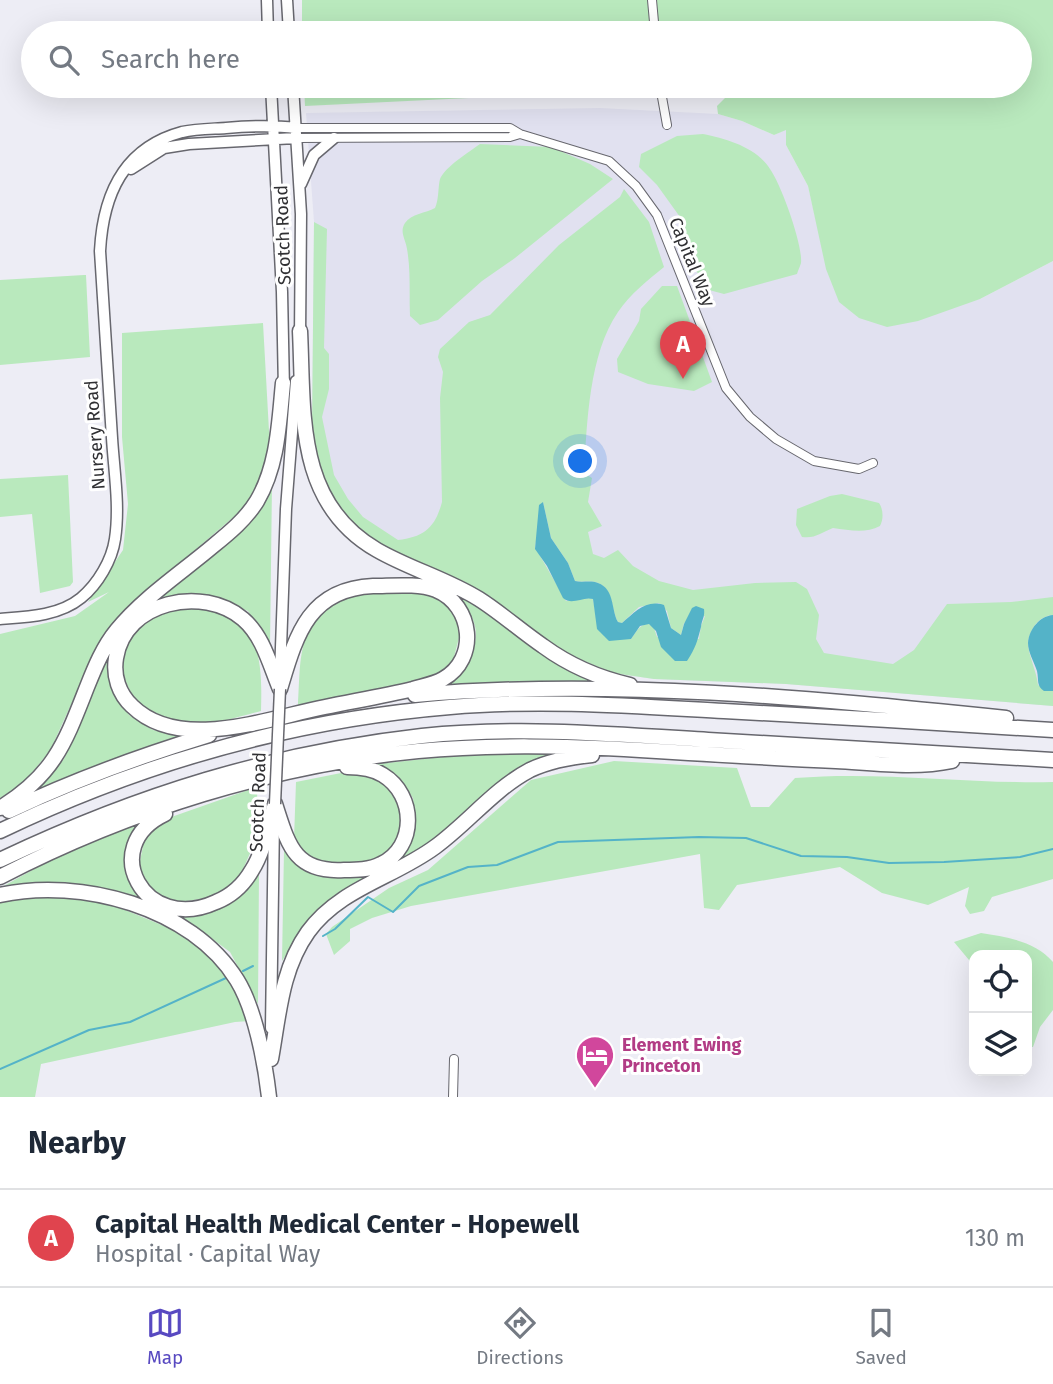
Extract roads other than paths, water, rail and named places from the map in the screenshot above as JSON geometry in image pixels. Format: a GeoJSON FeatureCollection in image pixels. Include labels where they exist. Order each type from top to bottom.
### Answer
{"type":"FeatureCollection","features":[{"type":"Feature","properties":{"kind":"highway"},"geometry":{"type":"LineString","coordinates":[[300,331],[305,437],[310,465],[328,503],[354,534],[386,555],[472,595],[543,647],[569,662],[622,683],[673,692]]}},
{"type":"Feature","properties":{"kind":"highway"},"geometry":{"type":"LineString","coordinates":[[0,808],[29,789],[56,758],[99,658],[118,629],[141,605],[226,535],[252,509],[272,466],[283,383]]}},
{"type":"Feature","properties":{"kind":"highway"},"geometry":{"type":"LineString","coordinates":[[366,586],[423,587],[444,594],[457,605],[466,623],[468,639],[464,656],[454,671],[433,683],[212,729],[179,730],[159,724],[134,708],[120,690],[115,667],[119,647],[132,626],[151,611],[173,602],[200,601],[224,607],[240,617],[257,635],[279,689],[302,626],[318,606],[339,593],[366,586]]}},
{"type":"Feature","properties":{"kind":"highway"},"geometry":{"type":"LineString","coordinates":[[347,703],[488,690],[569,689],[673,692],[915,708],[1053,723]]}},
{"type":"Feature","properties":{"kind":"highway"},"geometry":{"type":"LineString","coordinates":[[0,831],[89,792],[185,757],[254,737],[420,709],[518,704],[600,704],[1053,730]]}},
{"type":"Feature","properties":{"kind":"highway"},"geometry":{"type":"LineString","coordinates":[[0,816],[63,786],[130,760],[243,724]]}},
{"type":"Feature","properties":{"kind":"highway"},"geometry":{"type":"LineString","coordinates":[[0,860],[99,816],[208,778],[287,757],[425,736],[517,732],[594,733],[1053,760]]}},
{"type":"Feature","properties":{"kind":"highway"},"geometry":{"type":"LineString","coordinates":[[0,877],[60,848],[183,801],[300,771],[380,756],[470,748],[548,746],[899,764],[939,764],[974,756]]}},
{"type":"Feature","properties":{"kind":"highway"},"geometry":{"type":"LineString","coordinates":[[271,1059],[283,988],[293,956],[314,924],[345,897],[434,848],[508,784],[544,765],[576,757],[599,755],[709,755]]}},
{"type":"Feature","properties":{"kind":"highway"},"geometry":{"type":"LineString","coordinates":[[275,804],[290,848],[304,862],[315,868],[338,871],[371,868],[387,861],[399,849],[407,832],[408,811],[401,794],[390,780],[375,771],[360,767],[300,771]]}},
{"type":"Feature","properties":{"kind":"highway"},"geometry":{"type":"LineString","coordinates":[[248,783],[170,812],[143,829],[134,847],[133,867],[140,886],[151,898],[170,908],[188,910],[209,905],[232,893],[246,879],[256,863],[275,804]]}},
{"type":"Feature","properties":{"kind":"highway"},"geometry":{"type":"LineString","coordinates":[[0,895],[39,890],[96,894],[159,915],[193,933],[225,962],[245,996],[254,1022],[271,1097]]}},
{"type":"Feature","properties":{"kind":"main road"},"geometry":{"type":"LineString","coordinates":[[267,0],[268,21]]}},
{"type":"Feature","properties":{"kind":"main road"},"geometry":{"type":"LineString","coordinates":[[287,0],[288,21]]}},
{"type":"Feature","properties":{"kind":"main road","name":"Scotch Road"},"geometry":{"type":"LineString","coordinates":[[272,98],[282,292],[286,509]]}},
{"type":"Feature","properties":{"kind":"main road","name":"Scotch Road"},"geometry":{"type":"LineString","coordinates":[[271,1097],[271,928],[279,689],[286,509],[300,331],[302,253],[294,98]]}},
{"type":"Feature","properties":{"kind":"main road","name":"Nursery Road"},"geometry":{"type":"LineString","coordinates":[[0,619],[48,613],[81,598],[103,571],[115,541],[116,494],[100,251],[102,221],[108,200],[119,178],[136,155],[162,140],[184,132],[274,125],[296,133]]}},
{"type":"Feature","properties":{"kind":"main road"},"geometry":{"type":"LineString","coordinates":[[119,178],[164,148],[189,144],[275,140],[296,133]]}},
{"type":"Feature","properties":{"kind":"main road"},"geometry":{"type":"LineString","coordinates":[[300,190],[314,155],[334,138]]}},
{"type":"Feature","properties":{"kind":"street"},"geometry":{"type":"LineString","coordinates":[[652,0],[654,21]]}},
{"type":"Feature","properties":{"kind":"street"},"geometry":{"type":"LineString","coordinates":[[662,98],[667,125]]}},
{"type":"Feature","properties":{"kind":"street","name":"Capital Way"},"geometry":{"type":"LineString","coordinates":[[296,133],[510,128],[520,134],[609,161],[636,186],[657,215],[726,388],[750,417],[776,439],[814,461],[859,469],[873,463]]}},
{"type":"Feature","properties":{"kind":"street","name":"Capital Way"},"geometry":{"type":"LineString","coordinates":[[296,133],[334,138],[439,139],[510,137],[520,134]]}},
{"type":"Feature","properties":{"kind":"street"},"geometry":{"type":"LineString","coordinates":[[453,1097],[454,1059]]}},
{"type":"Feature","properties":{"kind":"water"},"geometry":{"type":"Polygon","coordinates":[[[543,502],[551,538],[568,563],[575,581],[595,582],[603,586],[610,595],[618,622],[622,623],[646,605],[664,605],[671,628],[681,635],[692,608],[696,606],[704,609],[697,641],[687,661],[675,661],[661,647],[656,631],[649,624],[640,626],[631,639],[609,641],[597,629],[593,599],[570,601],[563,598],[535,549],[539,505],[543,502]]]}},
{"type":"Feature","properties":{"kind":"water"},"geometry":{"type":"Polygon","coordinates":[[[1053,615],[1053,691],[1044,691],[1039,685],[1028,643],[1036,624],[1053,615]]]}},
{"type":"Feature","properties":{"kind":"waterway"},"geometry":{"type":"LineString","coordinates":[[323,936],[335,929],[368,897],[393,912],[419,886],[468,867],[497,865],[558,842],[746,838],[801,856],[847,857],[889,863],[1020,857],[1053,849]]}},
{"type":"Feature","properties":{"kind":"waterway"},"geometry":{"type":"LineString","coordinates":[[243,971],[253,966]]}},
{"type":"Feature","properties":{"kind":"waterway"},"geometry":{"type":"LineString","coordinates":[[0,1069],[89,1030],[130,1022],[226,978]]}},
{"type":"Feature","properties":{"kind":"place","name":"Capital Health Medical Center - Hopewell"},"geometry":{"type":"Point","coordinates":[683,379]}},
{"type":"Feature","properties":{"kind":"place","name":"Element Ewing Princeton"},"geometry":{"type":"Point","coordinates":[595,1089]}}]}
